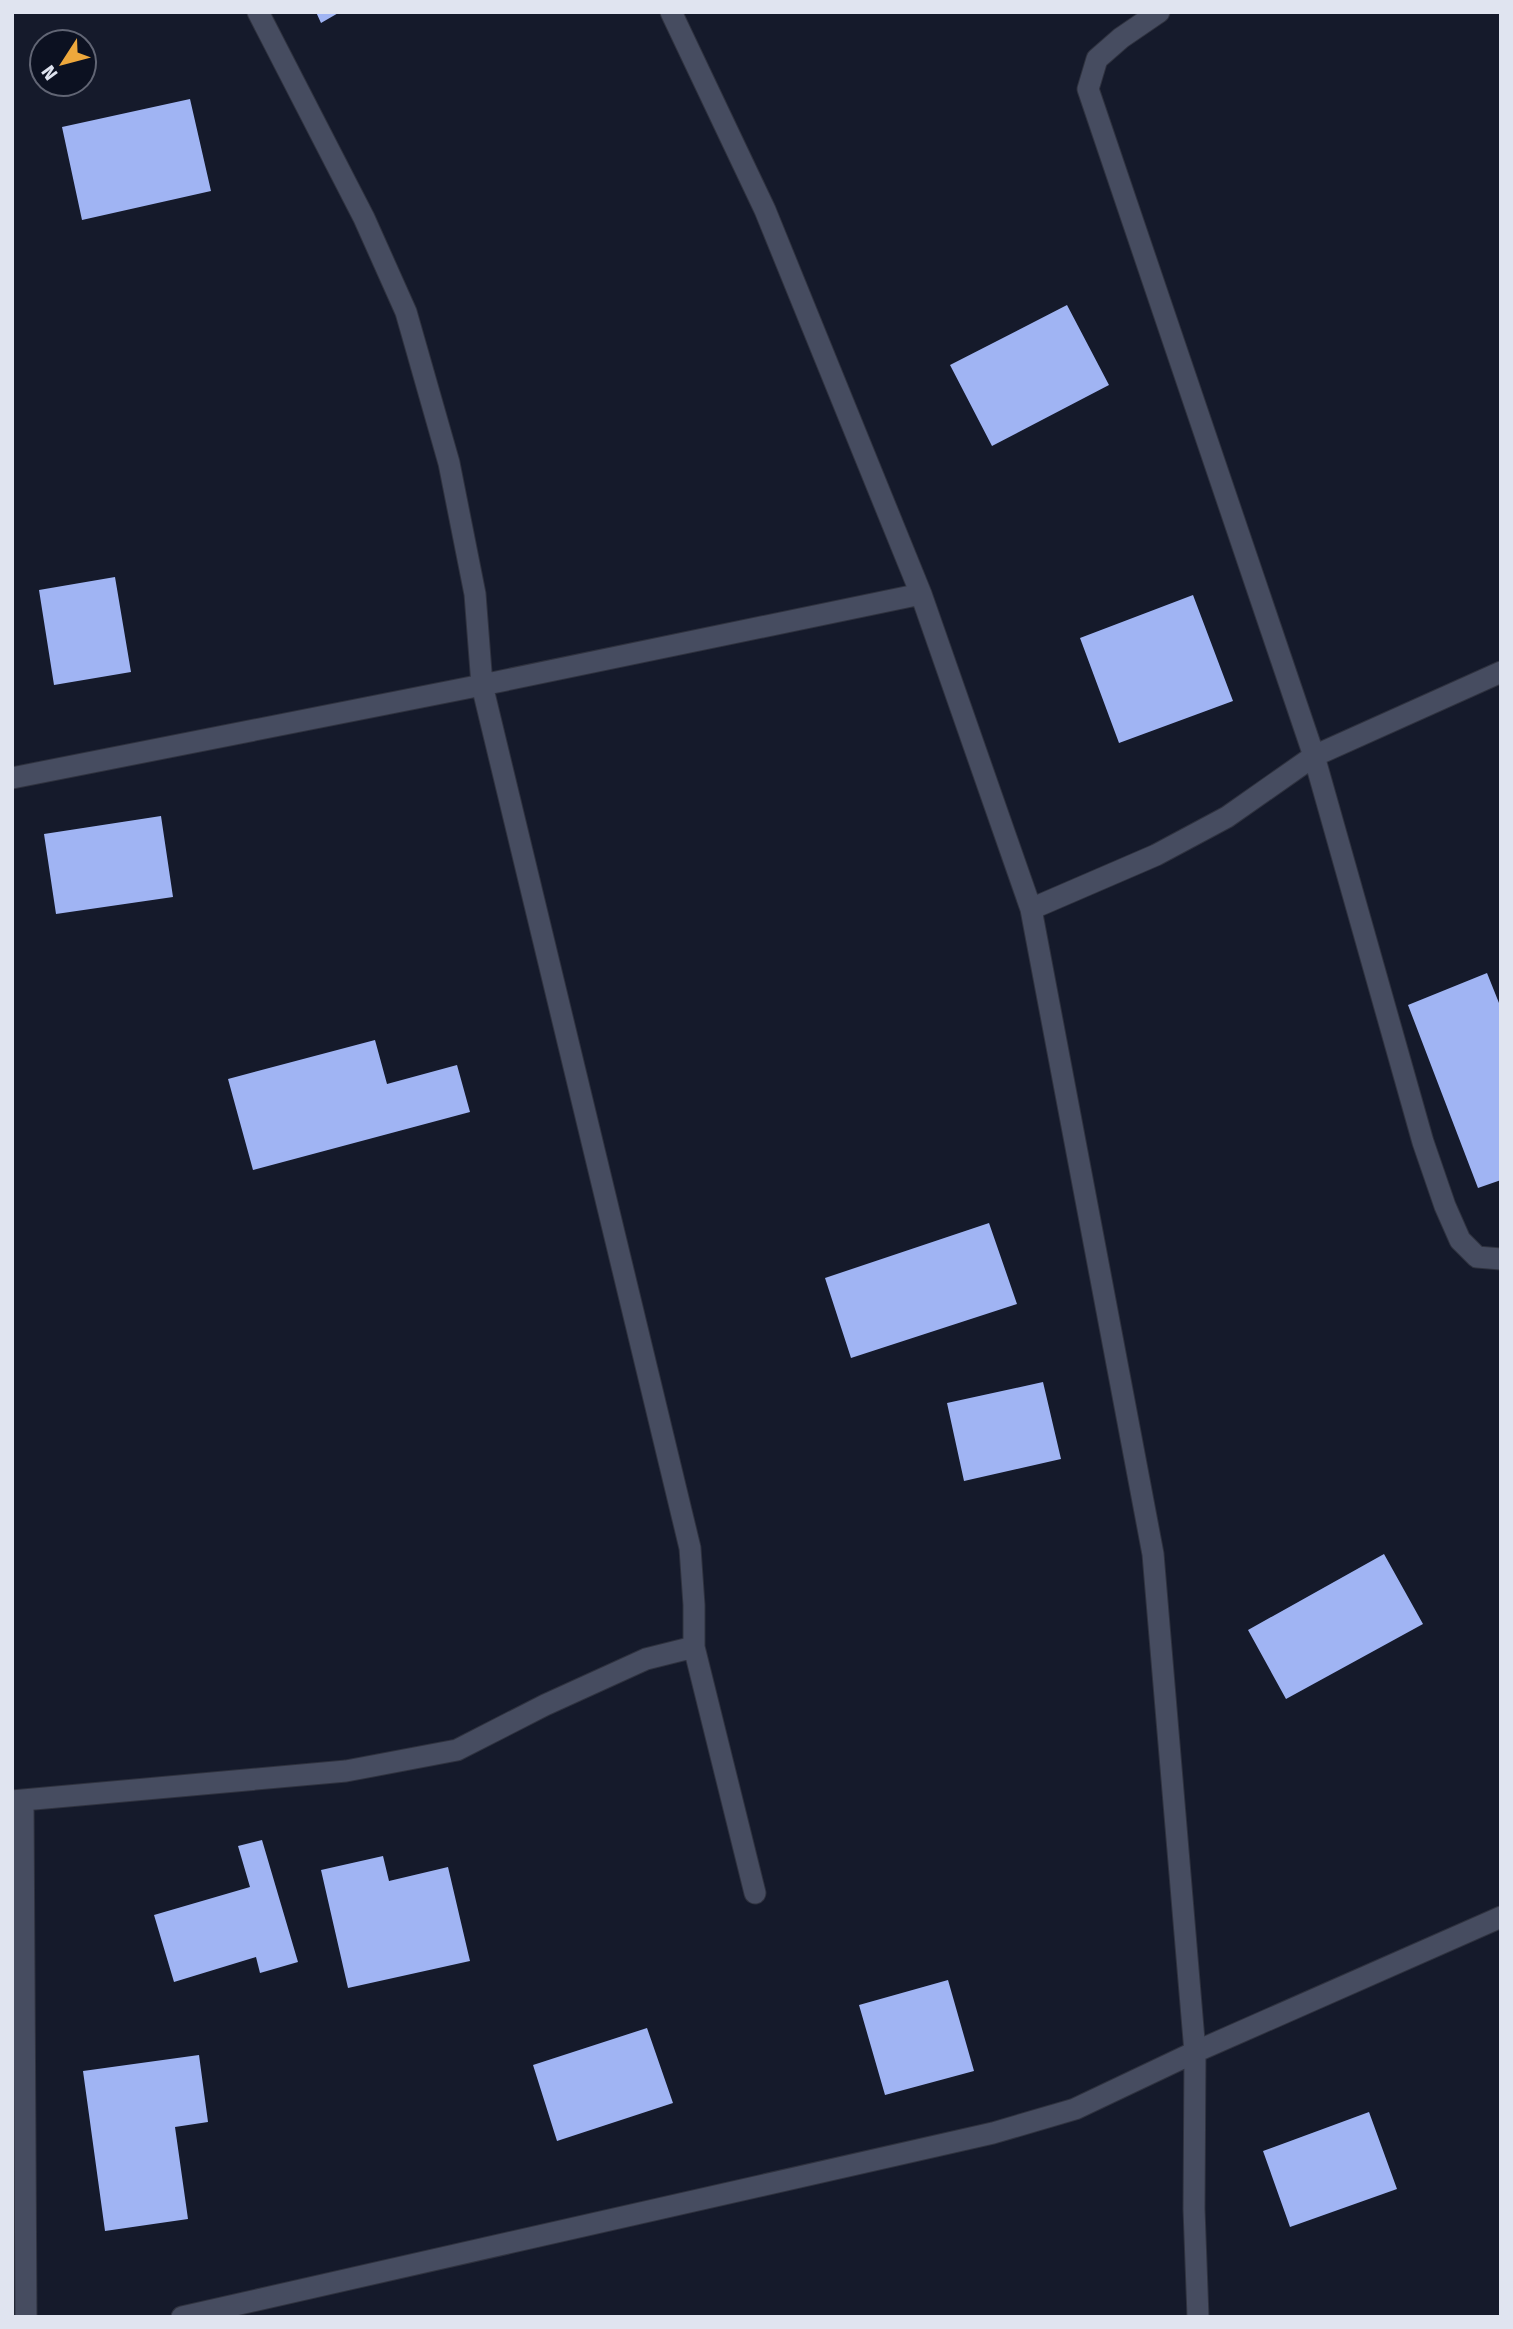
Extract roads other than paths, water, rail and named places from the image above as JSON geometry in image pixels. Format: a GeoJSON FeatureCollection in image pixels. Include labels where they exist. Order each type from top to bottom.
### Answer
{"type":"FeatureCollection","features":[{"type":"Feature","properties":{"kind":"street"},"geometry":{"type":"LineString","coordinates":[[258,12],[364,218],[406,312],[449,463],[475,594],[482,685],[690,1548],[694,1647],[755,1893]]}},
{"type":"Feature","properties":{"kind":"street"},"geometry":{"type":"LineString","coordinates":[[671,12],[765,210],[921,594],[1031,909],[1153,1554],[1195,2052],[1194,2210],[1198,2317]]}},
{"type":"Feature","properties":{"kind":"street"},"geometry":{"type":"LineString","coordinates":[[1159,12],[1121,38],[1097,59],[1088,89],[1314,756],[1423,1142],[1445,1206],[1460,1240],[1477,1256],[1501,1259]]}},
{"type":"Feature","properties":{"kind":"street"},"geometry":{"type":"LineString","coordinates":[[12,778],[921,594]]}},
{"type":"Feature","properties":{"kind":"street"},"geometry":{"type":"LineString","coordinates":[[1031,909],[1156,855],[1227,817],[1314,756],[1501,672]]}},
{"type":"Feature","properties":{"kind":"street"},"geometry":{"type":"LineString","coordinates":[[26,2317],[18,1801],[346,1771],[457,1750],[545,1704],[646,1659],[694,1647]]}},
{"type":"Feature","properties":{"kind":"street"},"geometry":{"type":"LineString","coordinates":[[182,2317],[993,2133],[1075,2109],[1195,2052],[1501,1917]]}}]}
